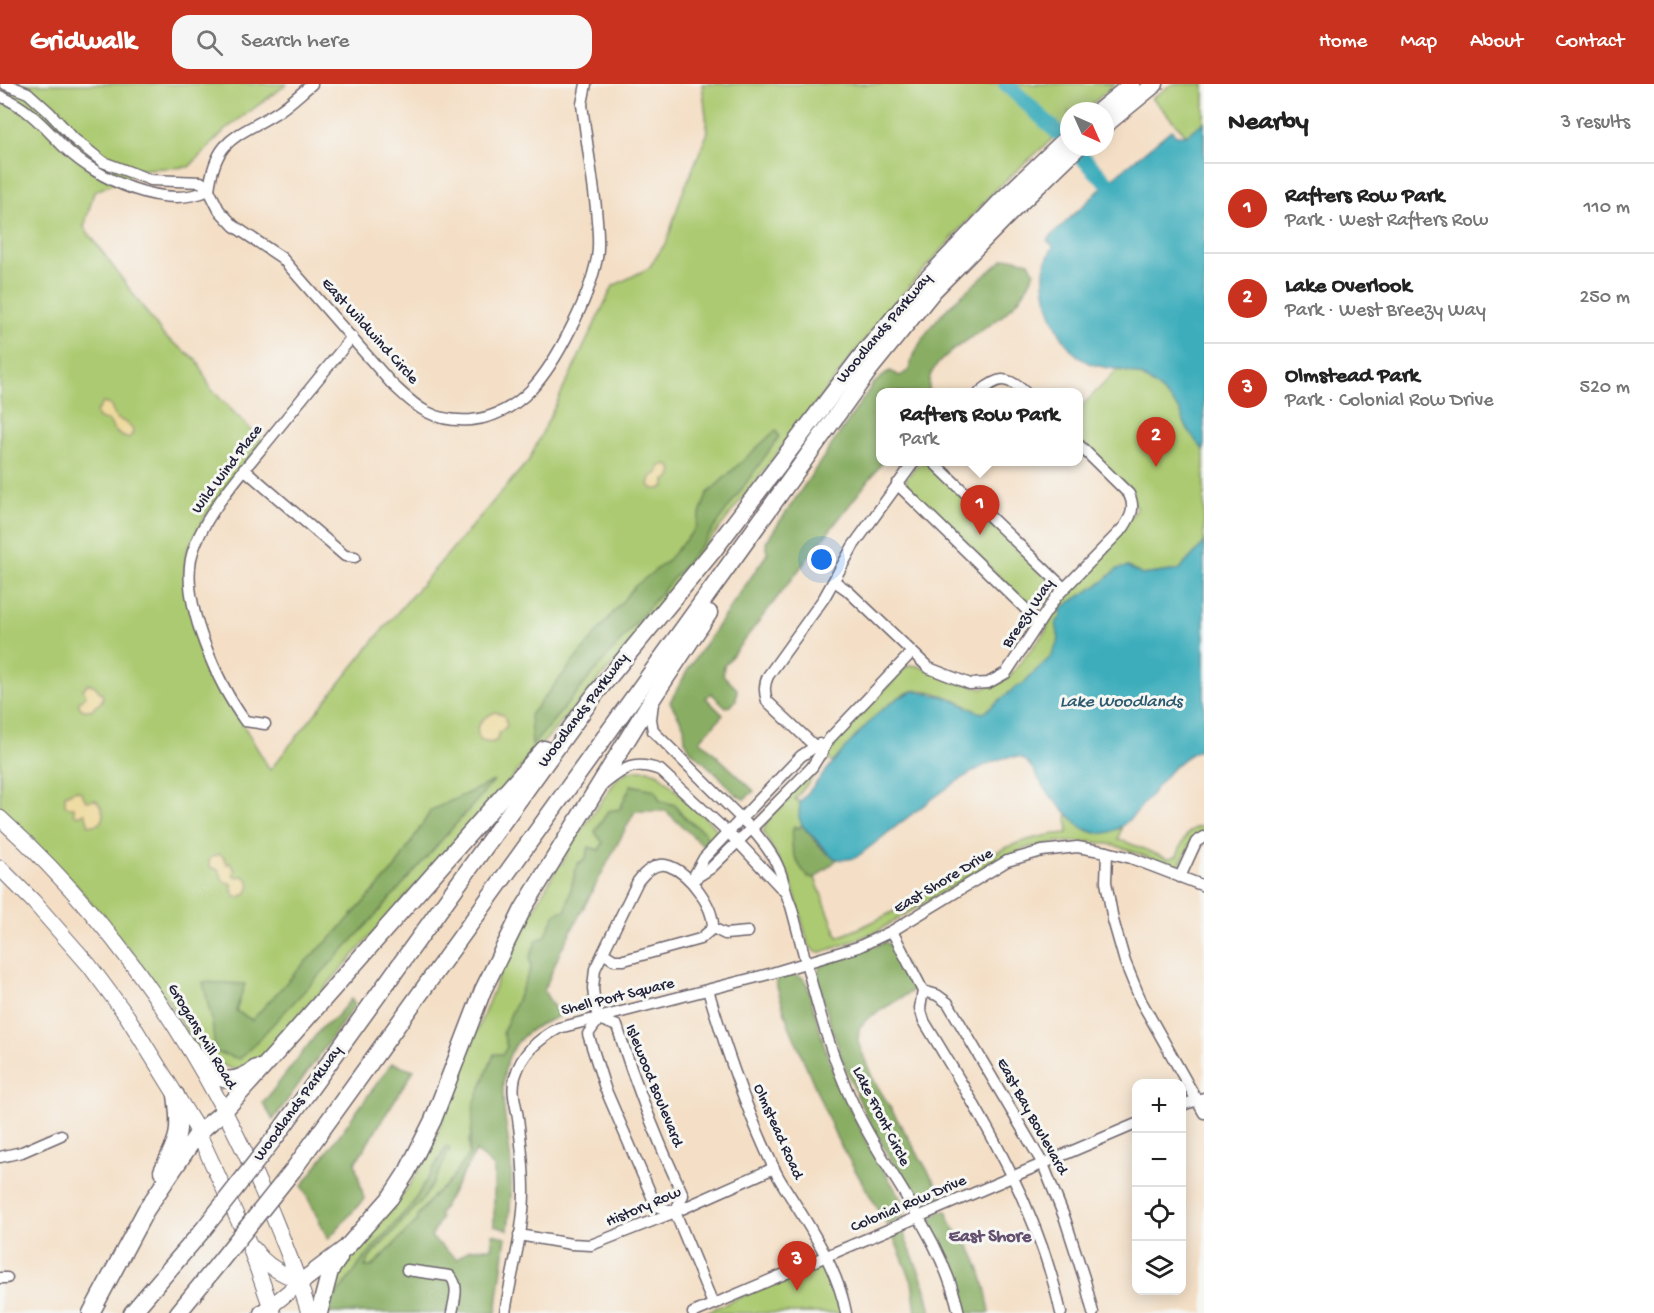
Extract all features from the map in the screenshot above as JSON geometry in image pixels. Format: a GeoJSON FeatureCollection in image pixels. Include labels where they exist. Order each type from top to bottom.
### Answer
{"type":"FeatureCollection","features":[{"type":"Feature","properties":{"kind":"main road"},"geometry":{"type":"LineString","coordinates":[[1110,102],[1132,84]]}},
{"type":"Feature","properties":{"kind":"main road"},"geometry":{"type":"LineString","coordinates":[[1114,118],[1152,86]]}},
{"type":"Feature","properties":{"kind":"main road","name":"Woodlands Parkway"},"geometry":{"type":"LineString","coordinates":[[178,1313],[293,1170],[870,369],[934,290],[1060,146]]}},
{"type":"Feature","properties":{"kind":"main road","name":"Woodlands Parkway"},"geometry":{"type":"LineString","coordinates":[[132,1313],[202,1230],[277,1135],[596,693],[713,550],[859,359],[924,282],[1007,205],[1067,156]]}},
{"type":"Feature","properties":{"kind":"main road"},"geometry":{"type":"LineString","coordinates":[[319,1313],[330,1271],[346,1248],[390,1198],[412,1164],[433,1120],[483,990],[523,909],[654,696],[806,469],[817,443]]}},
{"type":"Feature","properties":{"kind":"main road"},"geometry":{"type":"LineString","coordinates":[[91,1313],[146,1210],[198,1133],[224,1111],[278,1052],[513,783],[596,693]]}},
{"type":"Feature","properties":{"kind":"main road","name":"Grogans Mill Road"},"geometry":{"type":"LineString","coordinates":[[0,818],[63,880],[104,925],[156,995],[189,1047],[255,1173],[301,1282],[309,1313]]}},
{"type":"Feature","properties":{"kind":"main road"},"geometry":{"type":"LineString","coordinates":[[0,868],[33,901],[89,965],[127,1016],[176,1095],[198,1133],[247,1239],[269,1310],[346,1248]]}},
{"type":"Feature","properties":{"kind":"main road"},"geometry":{"type":"LineString","coordinates":[[189,1047],[212,1075],[221,1080],[244,1076],[278,1052]]}},
{"type":"Feature","properties":{"kind":"main road"},"geometry":{"type":"LineString","coordinates":[[146,1210],[156,1181],[179,1135],[180,1121],[176,1095]]}},
{"type":"Feature","properties":{"kind":"main road"},"geometry":{"type":"LineString","coordinates":[[247,1239],[261,1260],[277,1271],[301,1282]]}},
{"type":"Feature","properties":{"kind":"street"},"geometry":{"type":"LineString","coordinates":[[5,84],[28,93],[74,139],[117,169],[151,180],[201,182],[209,190]]}},
{"type":"Feature","properties":{"kind":"street"},"geometry":{"type":"LineString","coordinates":[[209,190],[216,160],[220,151],[232,138],[279,111],[312,84]]}},
{"type":"Feature","properties":{"kind":"street","name":"East Wildwind Circle"},"geometry":{"type":"LineString","coordinates":[[209,190],[219,210],[234,226],[282,258],[391,383],[410,401],[427,412],[445,419],[463,421],[488,418],[517,402],[548,370],[579,313],[590,287],[597,256],[598,234],[582,104],[586,84]]}},
{"type":"Feature","properties":{"kind":"street"},"geometry":{"type":"LineString","coordinates":[[0,96],[12,101],[37,118],[66,149],[91,168],[128,187],[167,196],[199,195],[209,190]]}},
{"type":"Feature","properties":{"kind":"street","name":"Wild Wind Place"},"geometry":{"type":"LineString","coordinates":[[265,724],[245,721],[234,706],[201,635],[189,575],[192,558],[206,523],[244,469],[352,337]]}},
{"type":"Feature","properties":{"kind":"street"},"geometry":{"type":"LineString","coordinates":[[985,388],[993,381],[1003,380],[1020,388]]}},
{"type":"Feature","properties":{"kind":"street","name":"Breezy Way"},"geometry":{"type":"LineString","coordinates":[[911,653],[929,668],[970,684],[988,682],[1006,673],[1064,588],[1124,527],[1130,518],[1133,502],[1129,494],[1083,449]]}},
{"type":"Feature","properties":{"kind":"street"},"geometry":{"type":"LineString","coordinates":[[818,750],[767,701],[765,684],[834,581],[853,546],[911,466]]}},
{"type":"Feature","properties":{"kind":"street"},"geometry":{"type":"LineString","coordinates":[[937,466],[1064,588]]}},
{"type":"Feature","properties":{"kind":"street"},"geometry":{"type":"LineString","coordinates":[[244,469],[345,556],[355,557]]}},
{"type":"Feature","properties":{"kind":"street"},"geometry":{"type":"LineString","coordinates":[[897,484],[1039,622]]}},
{"type":"Feature","properties":{"kind":"street"},"geometry":{"type":"LineString","coordinates":[[691,881],[704,858],[801,756],[818,750],[911,653],[847,590],[834,581]]}},
{"type":"Feature","properties":{"kind":"street","name":"Lake Front Circle"},"geometry":{"type":"LineString","coordinates":[[654,696],[651,719],[653,731],[742,818],[763,842],[780,870],[784,891],[791,906],[824,1025],[842,1079],[871,1137],[942,1259],[954,1290],[959,1313]]}},
{"type":"Feature","properties":{"kind":"street"},"geometry":{"type":"LineString","coordinates":[[691,881],[711,868],[752,829],[812,767],[818,750]]}},
{"type":"Feature","properties":{"kind":"street","name":"Lake Front Circle"},"geometry":{"type":"LineString","coordinates":[[598,789],[632,766],[651,766],[660,770],[738,842],[784,891]]}},
{"type":"Feature","properties":{"kind":"street"},"geometry":{"type":"LineString","coordinates":[[1180,878],[1196,842],[1204,837]]}},
{"type":"Feature","properties":{"kind":"street","name":"East Shore Drive"},"geometry":{"type":"LineString","coordinates":[[806,962],[858,947],[891,931],[1007,861],[1042,851],[1077,847],[1107,852],[1131,858],[1204,885]]}},
{"type":"Feature","properties":{"kind":"street"},"geometry":{"type":"LineString","coordinates":[[1107,852],[1106,882],[1113,920],[1125,962],[1141,1001],[1201,1098],[1204,1113]]}},
{"type":"Feature","properties":{"kind":"street"},"geometry":{"type":"LineString","coordinates":[[599,1018],[592,988],[595,969],[638,881],[645,872],[656,866],[669,865],[691,881],[710,909],[713,928],[700,939],[624,960],[614,960],[603,953]]}},
{"type":"Feature","properties":{"kind":"street"},"geometry":{"type":"LineString","coordinates":[[713,928],[725,934],[748,932]]}},
{"type":"Feature","properties":{"kind":"street"},"geometry":{"type":"LineString","coordinates":[[891,931],[923,991],[920,1008],[924,1022],[980,1115],[1014,1177],[1036,1226],[1061,1313]]}},
{"type":"Feature","properties":{"kind":"street","name":"Shell Port Square"},"geometry":{"type":"LineString","coordinates":[[505,1313],[524,1192],[521,1143],[513,1097],[514,1080],[529,1048],[543,1036],[559,1029],[806,962]]}},
{"type":"Feature","properties":{"kind":"street","name":"Olmstead Road"},"geometry":{"type":"LineString","coordinates":[[708,990],[729,1058],[774,1168],[825,1257],[843,1294],[846,1313]]}},
{"type":"Feature","properties":{"kind":"street","name":"East Bay Boulevard"},"geometry":{"type":"LineString","coordinates":[[923,991],[937,995],[948,1003],[1043,1164],[1068,1227],[1093,1313]]}},
{"type":"Feature","properties":{"kind":"street","name":"Islewood Boulevard"},"geometry":{"type":"LineString","coordinates":[[675,1212],[656,1206],[605,1088],[588,1034],[599,1018],[617,1026],[632,1075],[658,1141],[683,1195],[675,1212],[713,1304]]}},
{"type":"Feature","properties":{"kind":"street"},"geometry":{"type":"LineString","coordinates":[[1186,1104],[1201,1098]]}},
{"type":"Feature","properties":{"kind":"street","name":"Colonial Row Drive"},"geometry":{"type":"LineString","coordinates":[[693,1313],[1132,1126]]}},
{"type":"Feature","properties":{"kind":"street"},"geometry":{"type":"LineString","coordinates":[[0,1156],[22,1152],[61,1135]]}},
{"type":"Feature","properties":{"kind":"street","name":"History Row"},"geometry":{"type":"LineString","coordinates":[[519,1235],[591,1245],[675,1212],[774,1168]]}},
{"type":"Feature","properties":{"kind":"street"},"geometry":{"type":"LineString","coordinates":[[407,1270],[450,1276],[455,1281],[456,1287],[452,1313]]}},
{"type":"Feature","properties":{"kind":"green space"},"geometry":{"type":"Polygon","coordinates":[[[0,84],[287,84],[226,129],[189,167],[145,169],[94,192],[84,227],[164,336],[197,360],[211,389],[262,441],[206,516],[188,549],[185,570],[199,651],[270,770],[384,628],[529,460],[613,286],[649,268],[667,241],[681,197],[708,132],[702,84],[1115,84],[1094,102],[1060,102],[1060,132],[996,189],[888,310],[622,654],[265,1055],[235,1070],[219,1064],[197,1048],[170,1004],[77,886],[0,810],[0,84]]]}},
{"type":"Feature","properties":{"kind":"green space"},"geometry":{"type":"Polygon","coordinates":[[[1172,84],[1204,84],[1204,154],[1152,98],[1172,84]]]}},
{"type":"Feature","properties":{"kind":"green space"},"geometry":{"type":"Polygon","coordinates":[[[1011,258],[1029,262],[1034,272],[1025,291],[1002,316],[944,357],[931,374],[929,388],[876,388],[876,466],[880,466],[724,666],[723,675],[737,689],[736,700],[731,706],[726,707],[711,693],[706,698],[723,715],[700,740],[754,791],[744,799],[735,794],[690,750],[685,740],[684,726],[670,702],[690,666],[767,554],[766,542],[873,384],[890,371],[900,376],[909,370],[915,353],[935,322],[1004,259],[1011,258]]]}},
{"type":"Feature","properties":{"kind":"green space"},"geometry":{"type":"Polygon","coordinates":[[[1117,370],[1148,380],[1174,403],[1204,450],[1204,543],[1179,570],[1142,575],[1128,567],[1110,575],[1066,605],[1062,615],[1059,640],[1051,657],[1023,684],[984,713],[946,697],[920,690],[903,695],[881,711],[833,763],[828,759],[795,799],[800,802],[799,817],[802,825],[800,828],[794,826],[808,877],[815,878],[838,937],[891,913],[973,864],[1009,846],[1048,835],[1068,833],[1067,812],[1081,827],[1118,829],[1122,826],[1118,840],[1168,859],[1177,856],[1183,841],[1193,829],[1204,826],[1204,834],[1194,839],[1183,859],[1175,867],[1114,845],[1092,842],[1058,842],[1026,848],[989,864],[876,932],[822,952],[815,952],[808,944],[788,876],[763,832],[773,808],[905,668],[910,665],[918,666],[982,689],[1008,678],[1046,631],[1056,606],[1109,547],[1137,508],[1083,445],[1083,405],[1117,370]]]}},
{"type":"Feature","properties":{"kind":"green space"},"geometry":{"type":"Polygon","coordinates":[[[776,430],[779,437],[704,542],[532,746],[530,715],[634,587],[667,561],[695,529],[707,494],[776,430]]]}},
{"type":"Feature","properties":{"kind":"green space"},"geometry":{"type":"Polygon","coordinates":[[[916,466],[932,466],[1053,584],[1052,593],[1047,601],[1032,608],[908,489],[906,479],[916,466]]]}},
{"type":"Feature","properties":{"kind":"green space"},"geometry":{"type":"Polygon","coordinates":[[[648,770],[659,774],[715,827],[716,840],[707,849],[703,846],[708,840],[704,832],[685,818],[675,805],[660,801],[655,790],[631,785],[620,809],[595,832],[603,843],[599,850],[577,864],[566,910],[556,914],[545,937],[537,940],[530,957],[531,968],[503,1032],[507,1047],[469,1140],[469,1155],[447,1185],[435,1194],[417,1216],[417,1221],[372,1267],[365,1267],[370,1257],[403,1221],[450,1149],[447,1146],[413,1203],[366,1256],[332,1301],[326,1302],[341,1268],[403,1195],[429,1154],[503,965],[559,864],[562,864],[571,845],[617,779],[627,772],[648,770]]]}},
{"type":"Feature","properties":{"kind":"green space"},"geometry":{"type":"Polygon","coordinates":[[[494,781],[365,927],[240,1059],[215,1052],[212,1021],[203,982],[245,984],[236,1011],[252,1020],[395,868],[431,810],[494,781]]]}},
{"type":"Feature","properties":{"kind":"green space"},"geometry":{"type":"Polygon","coordinates":[[[631,785],[655,790],[660,801],[675,805],[685,818],[704,832],[708,840],[703,846],[666,811],[635,811],[560,952],[544,991],[559,1016],[534,1028],[519,1041],[509,1056],[504,1072],[503,1091],[512,1173],[508,1230],[494,1226],[494,1167],[476,1151],[439,1215],[441,1218],[431,1237],[457,1259],[470,1249],[491,1248],[493,1234],[506,1237],[496,1313],[325,1313],[326,1302],[332,1301],[366,1256],[413,1203],[447,1146],[450,1148],[440,1171],[424,1198],[370,1257],[365,1267],[372,1267],[417,1221],[417,1216],[435,1194],[447,1185],[469,1155],[474,1105],[494,1054],[503,1054],[507,1047],[503,1032],[531,968],[530,957],[537,940],[545,937],[556,913],[566,910],[577,864],[585,860],[589,847],[599,850],[603,843],[595,832],[608,811],[620,809],[631,785]]]}},
{"type":"Feature","properties":{"kind":"green space"},"geometry":{"type":"Polygon","coordinates":[[[802,825],[825,852],[838,859],[815,878],[808,877],[804,872],[796,860],[792,847],[794,826],[799,828],[802,825]]]}},
{"type":"Feature","properties":{"kind":"green space"},"geometry":{"type":"Polygon","coordinates":[[[886,942],[895,948],[915,985],[914,990],[868,1018],[859,1028],[858,1042],[872,1077],[941,1193],[937,1202],[928,1206],[921,1205],[914,1198],[868,1118],[842,1059],[817,977],[820,966],[886,942]]]}},
{"type":"Feature","properties":{"kind":"green space"},"geometry":{"type":"Polygon","coordinates":[[[793,974],[803,978],[807,984],[837,1081],[867,1143],[903,1202],[904,1214],[890,1224],[886,1223],[837,1139],[788,1023],[776,983],[779,978],[793,974]]]}},
{"type":"Feature","properties":{"kind":"green space"},"geometry":{"type":"Polygon","coordinates":[[[351,999],[355,1005],[273,1120],[263,1103],[323,1026],[335,1018],[351,999]]]}},
{"type":"Feature","properties":{"kind":"green space"},"geometry":{"type":"Polygon","coordinates":[[[392,1063],[414,1070],[355,1163],[364,1199],[328,1239],[302,1186],[392,1063]]]}},
{"type":"Feature","properties":{"kind":"green space"},"geometry":{"type":"Polygon","coordinates":[[[941,1211],[947,1211],[952,1226],[973,1253],[982,1278],[990,1313],[964,1313],[953,1270],[931,1225],[933,1218],[941,1211]]]}},
{"type":"Feature","properties":{"kind":"green space"},"geometry":{"type":"Polygon","coordinates":[[[903,1229],[925,1286],[931,1313],[916,1313],[912,1282],[893,1236],[894,1233],[903,1229]]]}},
{"type":"Feature","properties":{"kind":"green space"},"geometry":{"type":"Polygon","coordinates":[[[813,1266],[827,1270],[831,1275],[835,1282],[842,1313],[704,1313],[813,1266]]]}},
{"type":"Feature","properties":{"kind":"sand"},"geometry":{"type":"Polygon","coordinates":[[[103,403],[110,405],[116,418],[127,423],[133,430],[132,435],[128,438],[121,436],[109,421],[98,418],[96,412],[103,403]]]}},
{"type":"Feature","properties":{"kind":"sand"},"geometry":{"type":"Polygon","coordinates":[[[667,464],[673,470],[671,478],[665,480],[665,486],[653,489],[649,485],[651,477],[658,473],[660,466],[667,464]]]}},
{"type":"Feature","properties":{"kind":"sand"},"geometry":{"type":"Polygon","coordinates":[[[88,684],[94,685],[103,695],[102,701],[91,710],[83,710],[79,706],[79,701],[86,696],[83,689],[88,684]]]}},
{"type":"Feature","properties":{"kind":"sand"},"geometry":{"type":"Polygon","coordinates":[[[495,712],[504,715],[507,726],[499,733],[496,741],[489,742],[479,739],[477,728],[484,718],[495,712]]]}},
{"type":"Feature","properties":{"kind":"sand"},"geometry":{"type":"Polygon","coordinates":[[[76,790],[81,792],[86,801],[96,800],[102,808],[103,817],[99,823],[89,825],[85,813],[78,816],[74,813],[74,807],[65,805],[65,795],[76,790]]]}},
{"type":"Feature","properties":{"kind":"sand"},"geometry":{"type":"Polygon","coordinates":[[[220,854],[235,870],[233,875],[243,876],[248,880],[250,885],[247,893],[236,897],[232,891],[232,884],[223,881],[219,870],[210,867],[211,857],[220,854]]]}},
{"type":"Feature","properties":{"kind":"water"},"geometry":{"type":"Polygon","coordinates":[[[1204,122],[1204,450],[1189,431],[1180,411],[1153,384],[1137,374],[1089,363],[1070,348],[1055,324],[1050,310],[1044,272],[1053,246],[1047,240],[1107,183],[1171,130],[1176,135],[1186,135],[1204,122]]]}},
{"type":"Feature","properties":{"kind":"water","name":"Lake Woodlands"},"geometry":{"type":"Polygon","coordinates":[[[1204,543],[1204,749],[1187,757],[1171,770],[1130,819],[1115,830],[1099,833],[1081,827],[1052,797],[1025,760],[1010,757],[990,763],[965,776],[855,858],[841,860],[832,857],[802,825],[799,817],[800,802],[880,711],[900,697],[914,691],[946,697],[984,713],[1023,684],[1051,657],[1059,640],[1056,623],[1062,615],[1060,611],[1066,605],[1104,581],[1117,569],[1128,567],[1142,575],[1179,570],[1204,543]]]}},
{"type":"Feature","properties":{"kind":"waterway"},"geometry":{"type":"LineString","coordinates":[[1006,84],[1060,135]]}},
{"type":"Feature","properties":{"kind":"waterway"},"geometry":{"type":"LineString","coordinates":[[1081,156],[1122,198]]}},
{"type":"Feature","properties":{"kind":"place","name":"Lake Overlook"},"geometry":{"type":"Point","coordinates":[1156,467]}},
{"type":"Feature","properties":{"kind":"place","name":"Rafters Row Park"},"geometry":{"type":"Point","coordinates":[980,535]}},
{"type":"Feature","properties":{"kind":"place","name":"Olmstead Park"},"geometry":{"type":"Point","coordinates":[797,1291]}},
{"type":"Feature","properties":{"kind":"district","name":"East Shore"},"geometry":{"type":"Point","coordinates":[990,1237]}}]}
